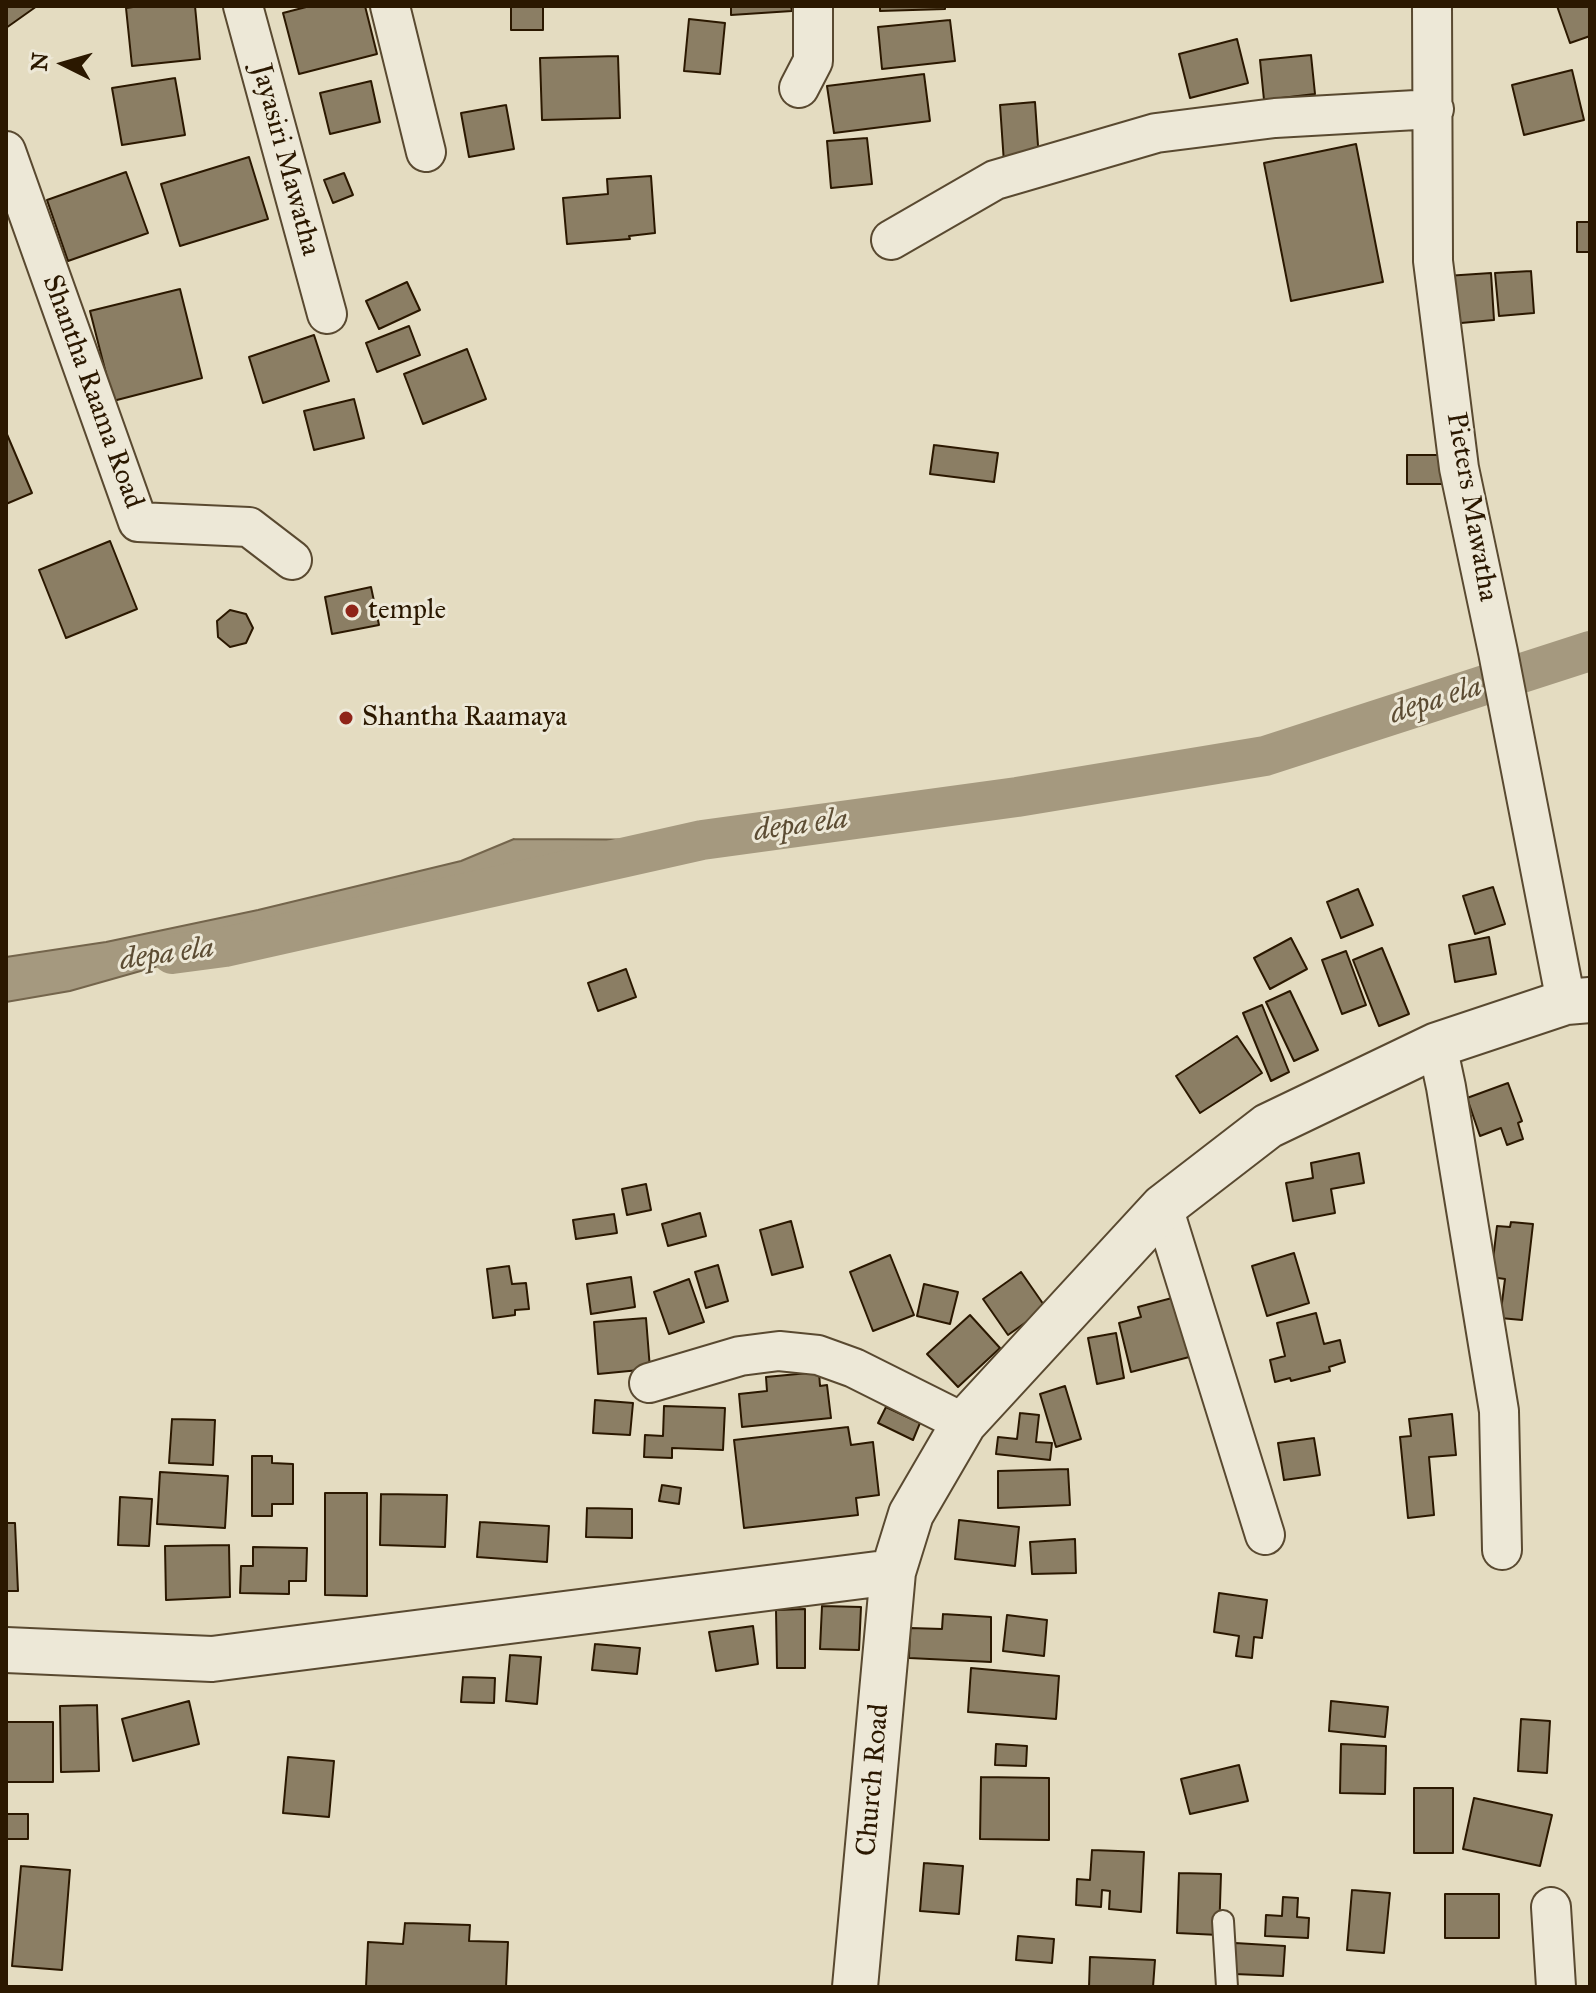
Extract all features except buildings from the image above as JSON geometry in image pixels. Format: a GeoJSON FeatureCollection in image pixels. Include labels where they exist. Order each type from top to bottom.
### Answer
{"type":"FeatureCollection","features":[{"type":"Feature","properties":{"kind":"street","name":"Jayasiri Mawatha"},"geometry":{"type":"LineString","coordinates":[[243,6],[327,314]]}},
{"type":"Feature","properties":{"kind":"street"},"geometry":{"type":"LineString","coordinates":[[390,6],[426,152]]}},
{"type":"Feature","properties":{"kind":"street"},"geometry":{"type":"LineString","coordinates":[[799,88],[813,61],[813,6]]}},
{"type":"Feature","properties":{"kind":"street","name":"Pieters Mawatha"},"geometry":{"type":"LineString","coordinates":[[1432,6],[1433,261],[1459,468],[1508,707],[1578,1001]]}},
{"type":"Feature","properties":{"kind":"street"},"geometry":{"type":"LineString","coordinates":[[891,240],[995,180],[1156,133],[1275,118],[1434,109]]}},
{"type":"Feature","properties":{"kind":"street","name":"Shantha Raama Road"},"geometry":{"type":"LineString","coordinates":[[6,151],[138,522],[249,527],[292,560]]}},
{"type":"Feature","properties":{"kind":"street","name":"Church Road"},"geometry":{"type":"LineString","coordinates":[[855,1987],[893,1572],[911,1514],[964,1423],[1163,1207],[1268,1126],[1437,1045],[1578,1001]]}},
{"type":"Feature","properties":{"kind":"street"},"geometry":{"type":"LineString","coordinates":[[1437,1045],[1499,1411],[1502,1550]]}},
{"type":"Feature","properties":{"kind":"street"},"geometry":{"type":"LineString","coordinates":[[1163,1207],[1265,1535]]}},
{"type":"Feature","properties":{"kind":"street"},"geometry":{"type":"LineString","coordinates":[[649,1383],[740,1356],[779,1351],[818,1355],[854,1368],[964,1423]]}},
{"type":"Feature","properties":{"kind":"street"},"geometry":{"type":"LineString","coordinates":[[6,1650],[212,1659],[893,1572]]}},
{"type":"Feature","properties":{"kind":"street"},"geometry":{"type":"LineString","coordinates":[[1551,1907],[1556,1987]]}},
{"type":"Feature","properties":{"kind":"lane"},"geometry":{"type":"LineString","coordinates":[[1223,1921],[1227,1987]]}},
{"type":"Feature","properties":{"kind":"water"},"geometry":{"type":"Polygon","coordinates":[[[514,839],[702,840],[580,865],[515,871],[403,904],[282,931],[70,991],[6,1002],[6,957],[106,942],[258,910],[461,861],[514,839]]]}},
{"type":"Feature","properties":{"kind":"waterway","name":"depa ela"},"geometry":{"type":"LineString","coordinates":[[172,954],[225,947],[702,840],[1017,797],[1265,756],[1590,651]]}},
{"type":"Feature","properties":{"kind":"place","name":"temple"},"geometry":{"type":"Point","coordinates":[352,611]}},
{"type":"Feature","properties":{"kind":"place","name":"Shantha Raamaya"},"geometry":{"type":"Point","coordinates":[346,718]}}]}
